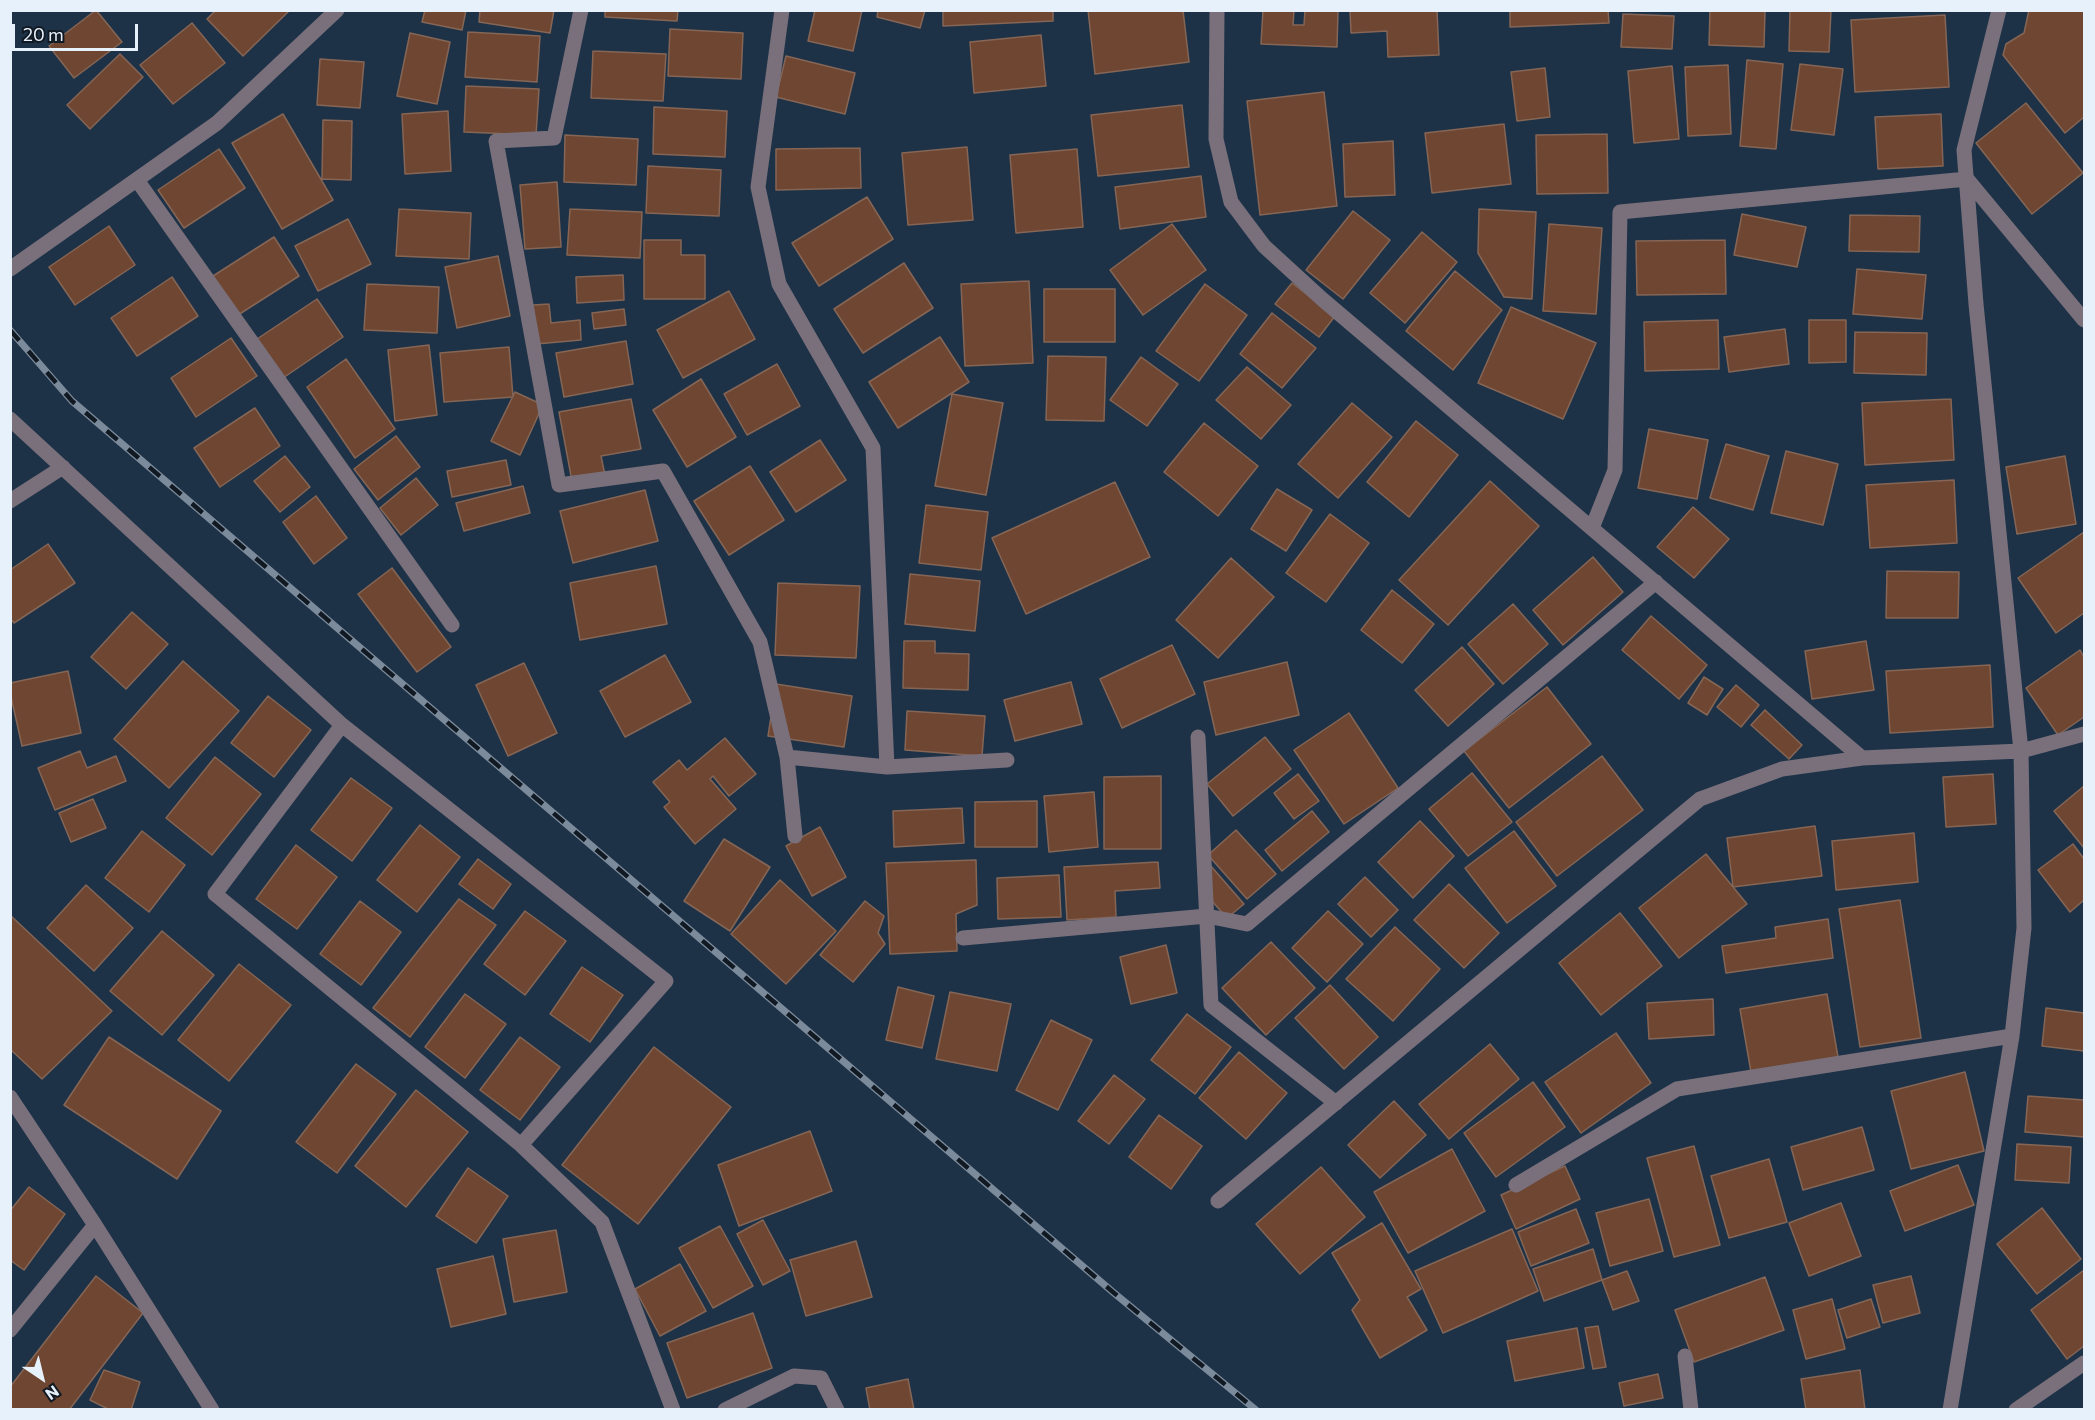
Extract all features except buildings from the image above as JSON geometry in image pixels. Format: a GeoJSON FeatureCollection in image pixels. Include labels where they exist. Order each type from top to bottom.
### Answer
{"type":"FeatureCollection","features":[{"type":"Feature","properties":{"kind":"street"},"geometry":{"type":"LineString","coordinates":[[10,269],[217,123],[338,10]]}},
{"type":"Feature","properties":{"kind":"street"},"geometry":{"type":"LineString","coordinates":[[581,10],[554,138],[496,141],[559,485],[663,471],[760,642],[787,757],[795,836]]}},
{"type":"Feature","properties":{"kind":"street"},"geometry":{"type":"LineString","coordinates":[[782,10],[758,186],[779,284],[873,448],[887,766]]}},
{"type":"Feature","properties":{"kind":"street"},"geometry":{"type":"LineString","coordinates":[[1217,10],[1215,139],[1231,202],[1264,246],[1322,300],[1862,758]]}},
{"type":"Feature","properties":{"kind":"street"},"geometry":{"type":"LineString","coordinates":[[1950,1410],[2012,1036],[2024,928],[2021,751],[1976,304],[1964,150],[1998,10]]}},
{"type":"Feature","properties":{"kind":"street"},"geometry":{"type":"LineString","coordinates":[[1592,528],[1615,470],[1620,212],[1967,179]]}},
{"type":"Feature","properties":{"kind":"street"},"geometry":{"type":"LineString","coordinates":[[1967,179],[2084,318]]}},
{"type":"Feature","properties":{"kind":"street"},"geometry":{"type":"LineString","coordinates":[[137,180],[452,625]]}},
{"type":"Feature","properties":{"kind":"street"},"geometry":{"type":"LineString","coordinates":[[10,418],[342,725],[666,981],[521,1145]]}},
{"type":"Feature","properties":{"kind":"street"},"geometry":{"type":"LineString","coordinates":[[10,501],[63,467]]}},
{"type":"Feature","properties":{"kind":"street"},"geometry":{"type":"LineString","coordinates":[[963,938],[1207,916],[1247,924],[1656,582]]}},
{"type":"Feature","properties":{"kind":"street"},"geometry":{"type":"LineString","coordinates":[[342,725],[215,894],[521,1145],[602,1222],[673,1410]]}},
{"type":"Feature","properties":{"kind":"street"},"geometry":{"type":"LineString","coordinates":[[1218,1201],[1700,799],[1782,769],[1862,758],[2021,751],[2085,734]]}},
{"type":"Feature","properties":{"kind":"street"},"geometry":{"type":"LineString","coordinates":[[1198,737],[1211,1005],[1336,1103]]}},
{"type":"Feature","properties":{"kind":"street"},"geometry":{"type":"LineString","coordinates":[[787,757],[887,766],[1007,760]]}},
{"type":"Feature","properties":{"kind":"street"},"geometry":{"type":"LineString","coordinates":[[1516,1185],[1677,1089],[2012,1036]]}},
{"type":"Feature","properties":{"kind":"street"},"geometry":{"type":"LineString","coordinates":[[10,1097],[95,1225],[212,1410]]}},
{"type":"Feature","properties":{"kind":"street"},"geometry":{"type":"LineString","coordinates":[[10,1330],[95,1225]]}},
{"type":"Feature","properties":{"kind":"street"},"geometry":{"type":"LineString","coordinates":[[1685,1356],[1690,1410]]}},
{"type":"Feature","properties":{"kind":"street"},"geometry":{"type":"LineString","coordinates":[[2016,1410],[2085,1363]]}},
{"type":"Feature","properties":{"kind":"street"},"geometry":{"type":"LineString","coordinates":[[725,1410],[794,1376],[821,1378],[837,1410]]}},
{"type":"Feature","properties":{"kind":"railway"},"geometry":{"type":"LineString","coordinates":[[10,330],[72,401],[1114,1293],[1256,1410]]}}]}
